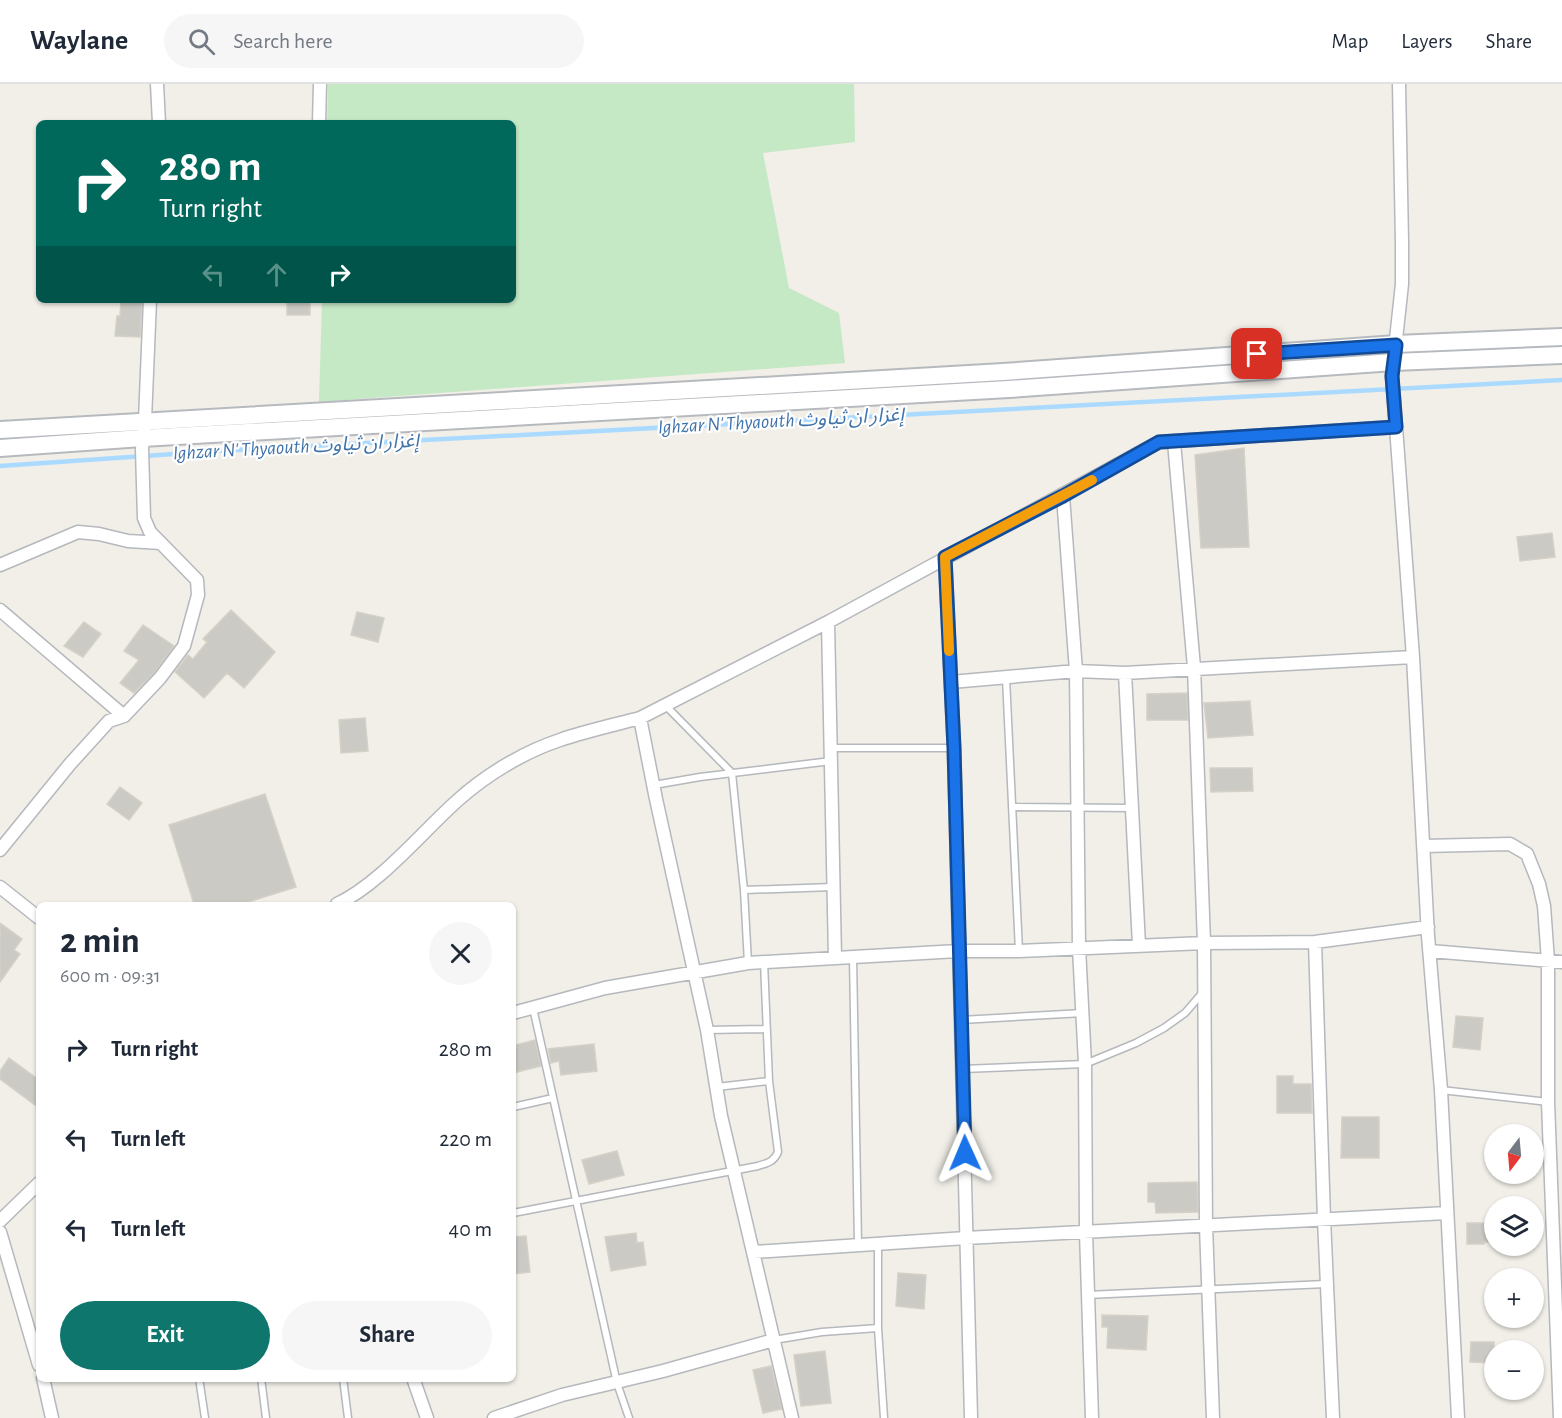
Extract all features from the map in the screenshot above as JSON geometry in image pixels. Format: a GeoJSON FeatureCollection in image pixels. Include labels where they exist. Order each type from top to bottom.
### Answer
{"type":"FeatureCollection","features":[{"type":"Feature","properties":{"kind":"street"},"geometry":{"type":"LineString","coordinates":[[157,84],[159,120]]}},
{"type":"Feature","properties":{"kind":"street"},"geometry":{"type":"LineString","coordinates":[[319,120],[320,84]]}},
{"type":"Feature","properties":{"kind":"street"},"geometry":{"type":"LineString","coordinates":[[1399,84],[1402,284],[1393,369],[1394,396],[1413,657],[1428,927],[1441,1090],[1458,1418]]}},
{"type":"Feature","properties":{"kind":"street"},"geometry":{"type":"LineString","coordinates":[[0,850],[70,764],[109,721],[124,716],[160,678],[184,646],[198,595],[197,580],[150,532],[144,518],[142,444],[150,303]]}},
{"type":"Feature","properties":{"kind":"street"},"geometry":{"type":"LineString","coordinates":[[0,430],[1003,372],[1396,345],[1562,337]]}},
{"type":"Feature","properties":{"kind":"street"},"geometry":{"type":"LineString","coordinates":[[0,448],[142,444],[997,390],[1393,369],[1562,355]]}},
{"type":"Feature","properties":{"kind":"street"},"geometry":{"type":"LineString","coordinates":[[340,902],[370,883],[484,778],[512,762],[559,740],[640,718],[828,622],[1159,442],[1396,427]]}},
{"type":"Feature","properties":{"kind":"street"},"geometry":{"type":"LineString","coordinates":[[1174,442],[1194,667],[1204,943],[1206,1226],[1213,1418]]}},
{"type":"Feature","properties":{"kind":"street"},"geometry":{"type":"LineString","coordinates":[[1063,496],[1076,671],[1079,948],[1085,1064],[1086,1232],[1092,1418]]}},
{"type":"Feature","properties":{"kind":"street"},"geometry":{"type":"LineString","coordinates":[[0,565],[78,532],[99,534],[128,542],[161,543]]}},
{"type":"Feature","properties":{"kind":"street"},"geometry":{"type":"LineString","coordinates":[[945,557],[954,748],[971,1418]]}},
{"type":"Feature","properties":{"kind":"street"},"geometry":{"type":"LineString","coordinates":[[0,610],[124,716]]}},
{"type":"Feature","properties":{"kind":"street"},"geometry":{"type":"LineString","coordinates":[[828,622],[835,958]]}},
{"type":"Feature","properties":{"kind":"street"},"geometry":{"type":"LineString","coordinates":[[951,682],[1076,671],[1125,673],[1194,667],[1413,657]]}},
{"type":"Feature","properties":{"kind":"street"},"geometry":{"type":"LineString","coordinates":[[1125,673],[1139,945]]}},
{"type":"Feature","properties":{"kind":"street"},"geometry":{"type":"LineString","coordinates":[[640,718],[707,1030],[733,1170],[792,1418]]}},
{"type":"Feature","properties":{"kind":"street"},"geometry":{"type":"LineString","coordinates":[[1424,846],[1510,844],[1527,854],[1541,895],[1548,961],[1548,1102],[1560,1418]]}},
{"type":"Feature","properties":{"kind":"street"},"geometry":{"type":"LineString","coordinates":[[0,887],[36,916]]}},
{"type":"Feature","properties":{"kind":"street"},"geometry":{"type":"LineString","coordinates":[[516,1012],[605,988],[748,963],[958,951],[1315,942],[1428,927]]}},
{"type":"Feature","properties":{"kind":"street"},"geometry":{"type":"LineString","coordinates":[[1315,942],[1326,1284],[1333,1418]]}},
{"type":"Feature","properties":{"kind":"street"},"geometry":{"type":"LineString","coordinates":[[1430,951],[1562,962]]}},
{"type":"Feature","properties":{"kind":"street"},"geometry":{"type":"LineString","coordinates":[[0,1221],[36,1186]]}},
{"type":"Feature","properties":{"kind":"street"},"geometry":{"type":"LineString","coordinates":[[754,1252],[858,1244],[1447,1213]]}},
{"type":"Feature","properties":{"kind":"street"},"geometry":{"type":"LineString","coordinates":[[0,1232],[36,1355]]}},
{"type":"Feature","properties":{"kind":"street"},"geometry":{"type":"LineString","coordinates":[[494,1418],[562,1395],[617,1383],[774,1340]]}},
{"type":"Feature","properties":{"kind":"street"},"geometry":{"type":"LineString","coordinates":[[44,1382],[52,1418]]}},
{"type":"Feature","properties":{"kind":"street"},"geometry":{"type":"LineString","coordinates":[[414,1382],[427,1418]]}},
{"type":"Feature","properties":{"kind":"lane"},"geometry":{"type":"LineString","coordinates":[[1006,678],[1019,951]]}},
{"type":"Feature","properties":{"kind":"lane"},"geometry":{"type":"LineString","coordinates":[[665,705],[732,773],[744,890],[748,963]]}},
{"type":"Feature","properties":{"kind":"lane"},"geometry":{"type":"LineString","coordinates":[[830,748],[954,748]]}},
{"type":"Feature","properties":{"kind":"lane"},"geometry":{"type":"LineString","coordinates":[[654,785],[832,761]]}},
{"type":"Feature","properties":{"kind":"lane"},"geometry":{"type":"LineString","coordinates":[[1012,807],[1132,808]]}},
{"type":"Feature","properties":{"kind":"lane"},"geometry":{"type":"LineString","coordinates":[[744,890],[833,887]]}},
{"type":"Feature","properties":{"kind":"lane"},"geometry":{"type":"LineString","coordinates":[[853,957],[858,1244]]}},
{"type":"Feature","properties":{"kind":"lane"},"geometry":{"type":"LineString","coordinates":[[516,1212],[758,1166],[771,1162],[776,1157],[778,1152],[769,1081],[764,962]]}},
{"type":"Feature","properties":{"kind":"lane"},"geometry":{"type":"LineString","coordinates":[[963,1069],[1085,1064],[1126,1048],[1164,1028],[1185,1013],[1204,990]]}},
{"type":"Feature","properties":{"kind":"lane"},"geometry":{"type":"LineString","coordinates":[[533,1008],[617,1383],[629,1418]]}},
{"type":"Feature","properties":{"kind":"lane"},"geometry":{"type":"LineString","coordinates":[[961,1020],[1083,1013]]}},
{"type":"Feature","properties":{"kind":"lane"},"geometry":{"type":"LineString","coordinates":[[707,1030],[766,1029]]}},
{"type":"Feature","properties":{"kind":"lane"},"geometry":{"type":"LineString","coordinates":[[717,1086],[769,1081]]}},
{"type":"Feature","properties":{"kind":"lane"},"geometry":{"type":"LineString","coordinates":[[1441,1090],[1548,1102]]}},
{"type":"Feature","properties":{"kind":"lane"},"geometry":{"type":"LineString","coordinates":[[516,1106],[553,1098]]}},
{"type":"Feature","properties":{"kind":"lane"},"geometry":{"type":"LineString","coordinates":[[878,1244],[879,1328],[884,1418]]}},
{"type":"Feature","properties":{"kind":"lane"},"geometry":{"type":"LineString","coordinates":[[1088,1295],[1326,1284]]}},
{"type":"Feature","properties":{"kind":"lane"},"geometry":{"type":"LineString","coordinates":[[774,1340],[822,1332],[879,1328]]}},
{"type":"Feature","properties":{"kind":"lane"},"geometry":{"type":"LineString","coordinates":[[200,1382],[205,1418]]}},
{"type":"Feature","properties":{"kind":"lane"},"geometry":{"type":"LineString","coordinates":[[262,1382],[266,1418]]}},
{"type":"Feature","properties":{"kind":"lane"},"geometry":{"type":"LineString","coordinates":[[344,1382],[348,1418]]}},
{"type":"Feature","properties":{"kind":"green space"},"geometry":{"type":"Polygon","coordinates":[[[328,84],[854,84],[855,142],[763,153],[789,288],[839,313],[845,363],[319,402],[322,303],[516,303],[516,120],[327,120],[328,84]]]}},
{"type":"Feature","properties":{"kind":"building"},"geometry":{"type":"Polygon","coordinates":[[[121,303],[142,303],[140,337],[115,336],[117,316],[120,316],[121,303]]]}},
{"type":"Feature","properties":{"kind":"building"},"geometry":{"type":"Polygon","coordinates":[[[287,303],[310,303],[310,315],[287,315],[287,303]]]}},
{"type":"Feature","properties":{"kind":"building"},"geometry":{"type":"Polygon","coordinates":[[[1244,448],[1249,547],[1201,548],[1195,455],[1244,448]]]}},
{"type":"Feature","properties":{"kind":"building"},"geometry":{"type":"Polygon","coordinates":[[[1552,533],[1555,557],[1520,561],[1517,537],[1552,533]]]}},
{"type":"Feature","properties":{"kind":"building"},"geometry":{"type":"Polygon","coordinates":[[[231,610],[275,652],[244,688],[227,673],[204,698],[175,672],[188,655],[193,659],[207,642],[203,639],[231,610]]]}},
{"type":"Feature","properties":{"kind":"building"},"geometry":{"type":"Polygon","coordinates":[[[357,612],[384,618],[378,642],[351,635],[357,612]]]}},
{"type":"Feature","properties":{"kind":"building"},"geometry":{"type":"Polygon","coordinates":[[[84,622],[101,634],[83,657],[64,646],[84,622]]]}},
{"type":"Feature","properties":{"kind":"building"},"geometry":{"type":"Polygon","coordinates":[[[143,625],[174,646],[154,673],[134,693],[120,683],[139,660],[124,651],[143,625]]]}},
{"type":"Feature","properties":{"kind":"building"},"geometry":{"type":"Polygon","coordinates":[[[1187,693],[1188,720],[1147,720],[1147,694],[1187,693]]]}},
{"type":"Feature","properties":{"kind":"building"},"geometry":{"type":"Polygon","coordinates":[[[1250,701],[1253,735],[1208,738],[1204,703],[1250,701]]]}},
{"type":"Feature","properties":{"kind":"building"},"geometry":{"type":"Polygon","coordinates":[[[365,718],[368,751],[341,753],[339,720],[365,718]]]}},
{"type":"Feature","properties":{"kind":"building"},"geometry":{"type":"Polygon","coordinates":[[[1210,768],[1252,768],[1253,791],[1211,792],[1210,768]]]}},
{"type":"Feature","properties":{"kind":"building"},"geometry":{"type":"Polygon","coordinates":[[[120,787],[142,803],[129,820],[107,804],[120,787]]]}},
{"type":"Feature","properties":{"kind":"building"},"geometry":{"type":"Polygon","coordinates":[[[265,794],[296,887],[248,902],[193,902],[169,825],[265,794]]]}},
{"type":"Feature","properties":{"kind":"building"},"geometry":{"type":"Polygon","coordinates":[[[0,923],[22,939],[14,950],[20,954],[0,982],[0,923]]]}},
{"type":"Feature","properties":{"kind":"building"},"geometry":{"type":"Polygon","coordinates":[[[1456,1016],[1483,1018],[1480,1050],[1453,1047],[1456,1016]]]}},
{"type":"Feature","properties":{"kind":"building"},"geometry":{"type":"Polygon","coordinates":[[[535,1040],[541,1066],[516,1072],[516,1045],[535,1040]]]}},
{"type":"Feature","properties":{"kind":"building"},"geometry":{"type":"Polygon","coordinates":[[[594,1044],[597,1071],[561,1075],[559,1061],[551,1063],[548,1049],[594,1044]]]}},
{"type":"Feature","properties":{"kind":"building"},"geometry":{"type":"Polygon","coordinates":[[[9,1058],[36,1078],[36,1106],[0,1079],[0,1071],[9,1058]]]}},
{"type":"Feature","properties":{"kind":"building"},"geometry":{"type":"Polygon","coordinates":[[[1277,1076],[1293,1076],[1293,1084],[1311,1084],[1312,1113],[1277,1113],[1277,1076]]]}},
{"type":"Feature","properties":{"kind":"building"},"geometry":{"type":"Polygon","coordinates":[[[1342,1117],[1379,1117],[1379,1158],[1341,1158],[1342,1117]]]}},
{"type":"Feature","properties":{"kind":"building"},"geometry":{"type":"Polygon","coordinates":[[[617,1151],[624,1175],[589,1184],[582,1160],[617,1151]]]}},
{"type":"Feature","properties":{"kind":"building"},"geometry":{"type":"Polygon","coordinates":[[[1197,1182],[1198,1212],[1156,1213],[1155,1202],[1148,1202],[1148,1183],[1197,1182]]]}},
{"type":"Feature","properties":{"kind":"building"},"geometry":{"type":"Polygon","coordinates":[[[1467,1223],[1484,1223],[1484,1244],[1467,1244],[1467,1223]]]}},
{"type":"Feature","properties":{"kind":"building"},"geometry":{"type":"Polygon","coordinates":[[[636,1233],[637,1243],[643,1242],[646,1265],[611,1271],[605,1237],[636,1233]]]}},
{"type":"Feature","properties":{"kind":"building"},"geometry":{"type":"Polygon","coordinates":[[[526,1236],[530,1272],[516,1274],[516,1237],[526,1236]]]}},
{"type":"Feature","properties":{"kind":"building"},"geometry":{"type":"Polygon","coordinates":[[[898,1273],[926,1275],[924,1309],[896,1306],[898,1273]]]}},
{"type":"Feature","properties":{"kind":"building"},"geometry":{"type":"Polygon","coordinates":[[[1102,1315],[1148,1316],[1146,1350],[1107,1348],[1108,1327],[1102,1327],[1102,1315]]]}},
{"type":"Feature","properties":{"kind":"building"},"geometry":{"type":"Polygon","coordinates":[[[1471,1342],[1484,1342],[1484,1363],[1470,1362],[1471,1342]]]}},
{"type":"Feature","properties":{"kind":"building"},"geometry":{"type":"Polygon","coordinates":[[[825,1351],[831,1403],[801,1406],[794,1355],[825,1351]]]}},
{"type":"Feature","properties":{"kind":"building"},"geometry":{"type":"Polygon","coordinates":[[[771,1366],[782,1409],[763,1413],[753,1370],[771,1366]]]}},
{"type":"Feature","properties":{"kind":"waterway","name":"Ighzar N' Thyaouth إغزار ان ثياوث"},"geometry":{"type":"LineString","coordinates":[[0,466],[217,451],[1562,380]]}},
{"type":"Feature","properties":{"kind":"slow traffic"},"geometry":{"type":"LineString","coordinates":[[949,651],[945,557],[1092,480]]}},
{"type":"Feature","properties":{"kind":"route"},"geometry":{"type":"LineString","coordinates":[[965,1153],[954,748],[945,557],[1063,496],[1159,442],[1396,427],[1392,376],[1396,345],[1257,354]]}}]}
